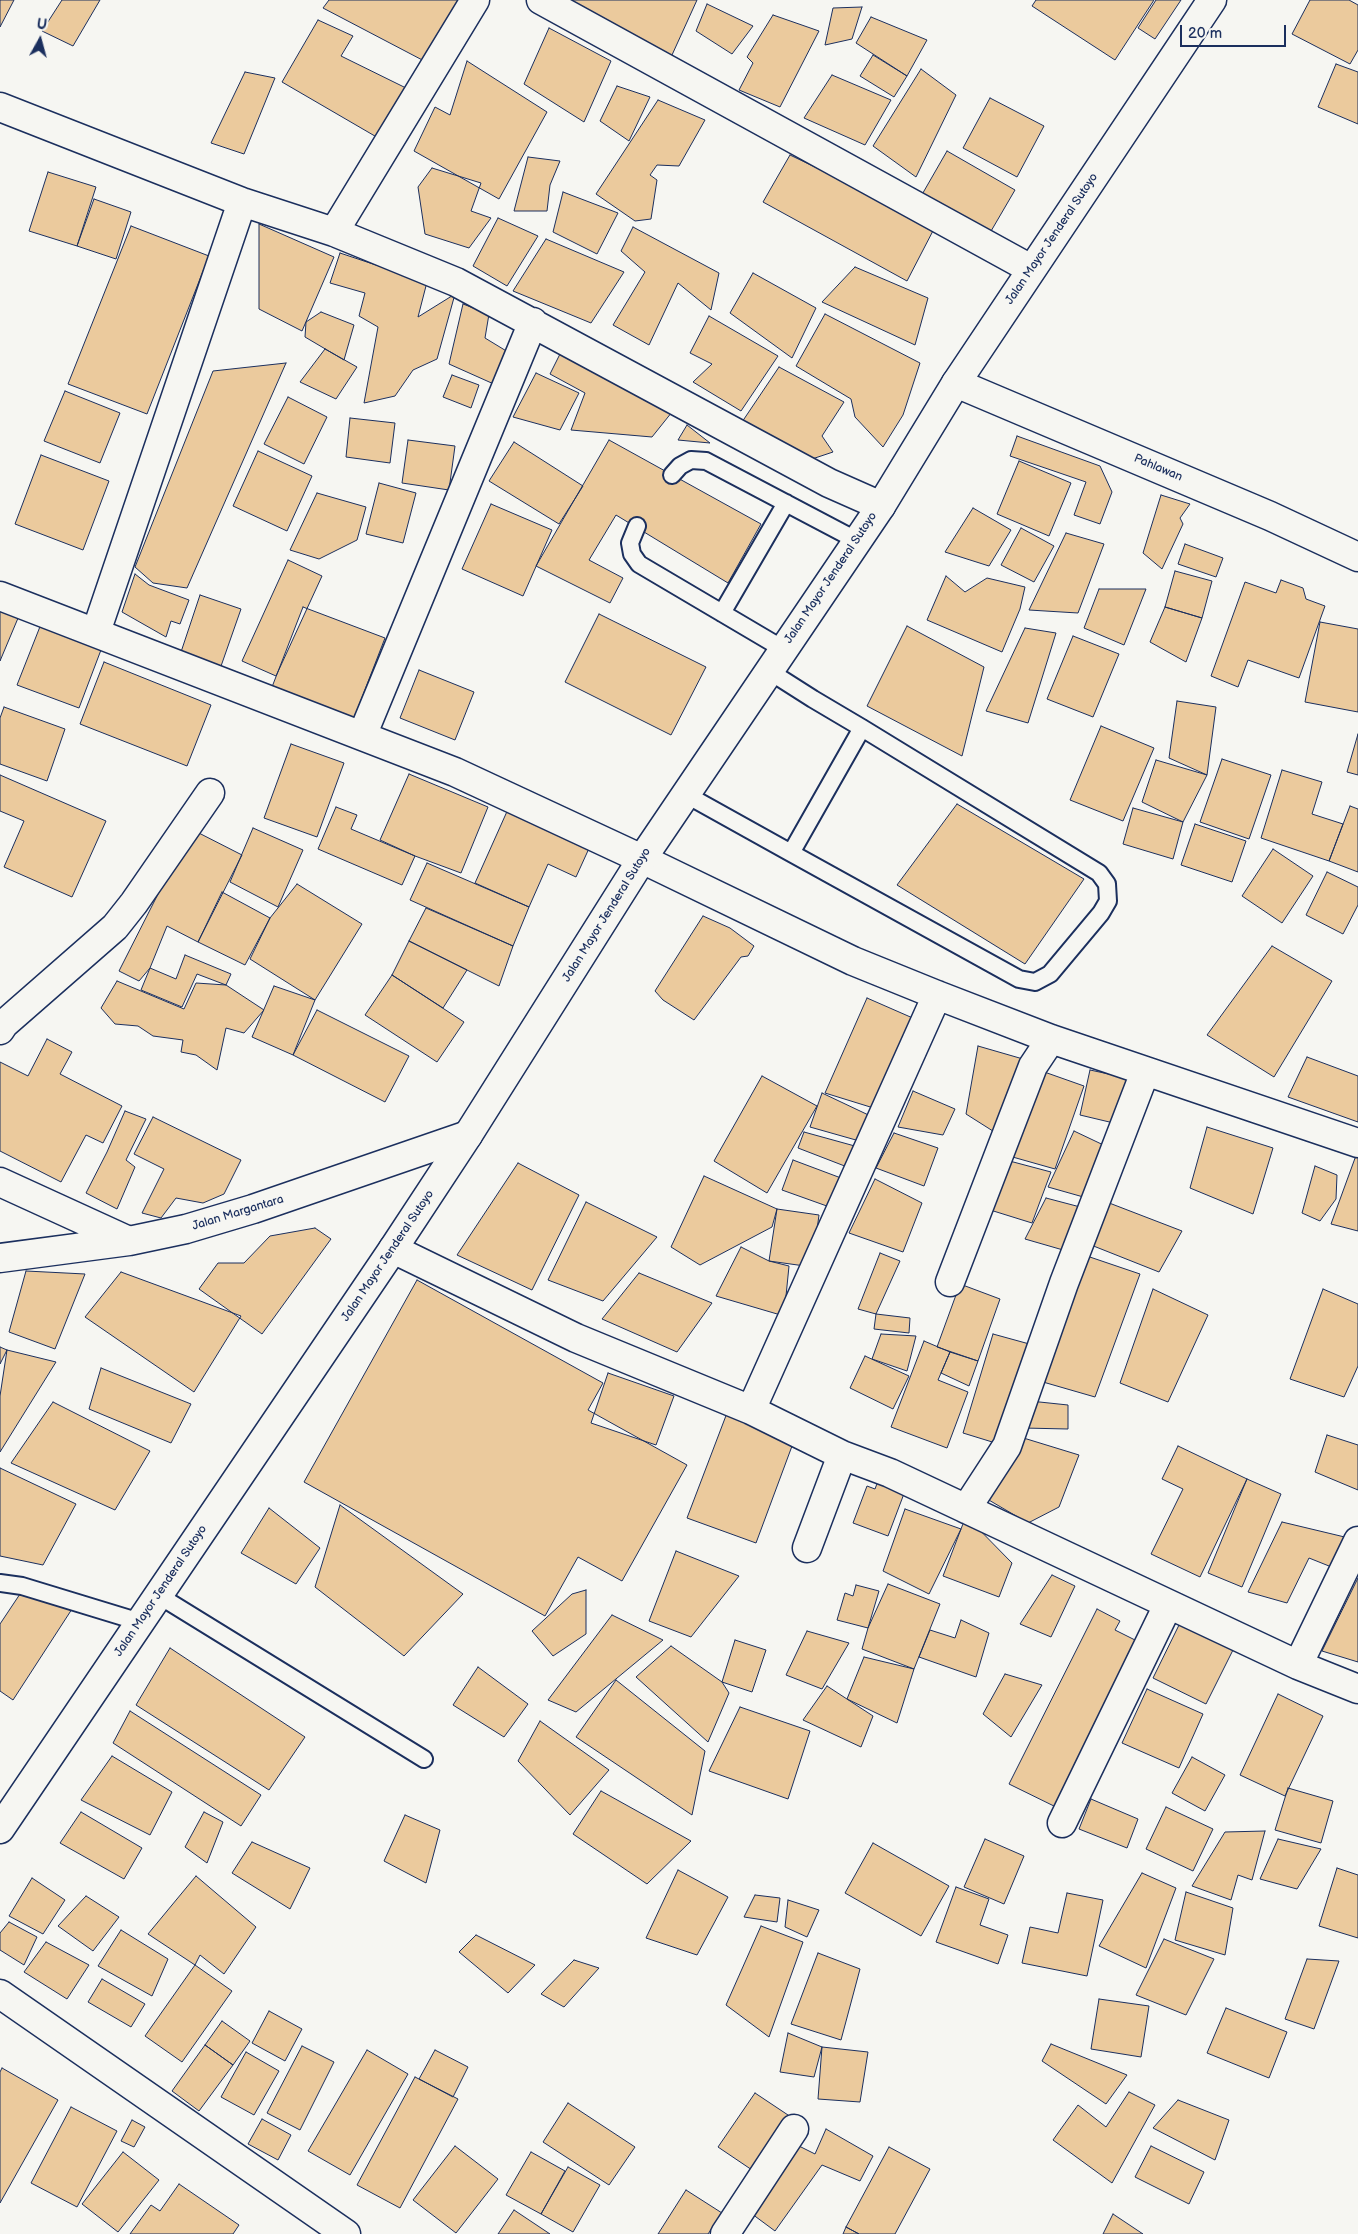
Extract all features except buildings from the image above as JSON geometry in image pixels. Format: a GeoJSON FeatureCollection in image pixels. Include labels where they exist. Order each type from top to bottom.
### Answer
{"type":"FeatureCollection","features":[{"type":"Feature","properties":{"kind":"street"},"geometry":{"type":"LineString","coordinates":[[334,232],[474,0]]}},
{"type":"Feature","properties":{"kind":"street"},"geometry":{"type":"LineString","coordinates":[[541,0],[1032,269]]}},
{"type":"Feature","properties":{"kind":"street","name":"Jalan Mayor Jenderal Sutoyo"},"geometry":{"type":"LineString","coordinates":[[0,1829],[468,1135],[642,859],[856,540],[881,506],[956,382],[1212,0]]}},
{"type":"Feature","properties":{"kind":"street"},"geometry":{"type":"LineString","coordinates":[[0,107],[242,202],[334,232],[456,282],[829,483],[881,506]]}},
{"type":"Feature","properties":{"kind":"street"},"geometry":{"type":"LineString","coordinates":[[96,632],[242,202]]}},
{"type":"Feature","properties":{"kind":"street"},"geometry":{"type":"LineString","coordinates":[[362,736],[533,322]]}},
{"type":"Feature","properties":{"kind":"street","name":"Pahlawan"},"geometry":{"type":"LineString","coordinates":[[956,382],[1270,516],[1358,557]]}},
{"type":"Feature","properties":{"kind":"street"},"geometry":{"type":"LineString","coordinates":[[0,596],[455,772],[642,859],[853,961],[937,995],[1051,1039],[1358,1143]]}},
{"type":"Feature","properties":{"kind":"street"},"geometry":{"type":"LineString","coordinates":[[0,1030],[4,1024],[115,927],[134,903],[210,793]]}},
{"type":"Feature","properties":{"kind":"street"},"geometry":{"type":"LineString","coordinates":[[751,1410],[937,995]]}},
{"type":"Feature","properties":{"kind":"street"},"geometry":{"type":"LineString","coordinates":[[950,1282],[1033,1066],[1051,1039]]}},
{"type":"Feature","properties":{"kind":"street"},"geometry":{"type":"LineString","coordinates":[[966,1509],[1007,1446],[1064,1283],[1145,1072]]}},
{"type":"Feature","properties":{"kind":"street","name":"Jalan Margantara"},"geometry":{"type":"LineString","coordinates":[[0,1258],[130,1241],[186,1229],[253,1209],[468,1135]]}},
{"type":"Feature","properties":{"kind":"street"},"geometry":{"type":"LineString","coordinates":[[0,1182],[130,1241]]}},
{"type":"Feature","properties":{"kind":"street"},"geometry":{"type":"LineString","coordinates":[[392,1249],[576,1338],[751,1410],[842,1455],[890,1473],[1168,1605],[1358,1689]]}},
{"type":"Feature","properties":{"kind":"street"},"geometry":{"type":"LineString","coordinates":[[807,1548],[842,1455]]}},
{"type":"Feature","properties":{"kind":"street"},"geometry":{"type":"LineString","coordinates":[[1298,1664],[1358,1541]]}},
{"type":"Feature","properties":{"kind":"street"},"geometry":{"type":"LineString","coordinates":[[1062,1823],[1168,1605]]}},
{"type":"Feature","properties":{"kind":"street"},"geometry":{"type":"LineString","coordinates":[[0,1994],[346,2234]]}},
{"type":"Feature","properties":{"kind":"street"},"geometry":{"type":"LineString","coordinates":[[725,2234],[794,2129]]}},
{"type":"Feature","properties":{"kind":"lane"},"geometry":{"type":"LineString","coordinates":[[672,475],[680,466],[690,460],[706,461],[856,540]]}},
{"type":"Feature","properties":{"kind":"lane"},"geometry":{"type":"LineString","coordinates":[[722,613],[786,503]]}},
{"type":"Feature","properties":{"kind":"lane"},"geometry":{"type":"LineString","coordinates":[[637,526],[630,543],[632,554],[639,564],[722,613],[776,660],[862,728],[1099,873],[1107,884],[1108,900],[1101,913],[1050,974],[1035,982],[1019,979],[685,794]]}},
{"type":"Feature","properties":{"kind":"lane"},"geometry":{"type":"LineString","coordinates":[[791,853],[862,728]]}},
{"type":"Feature","properties":{"kind":"lane"},"geometry":{"type":"LineString","coordinates":[[0,1583],[22,1586],[140,1622]]}},
{"type":"Feature","properties":{"kind":"lane"},"geometry":{"type":"LineString","coordinates":[[158,1595],[424,1759]]}}]}
